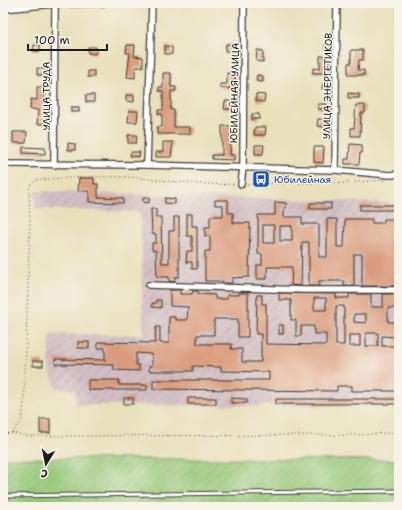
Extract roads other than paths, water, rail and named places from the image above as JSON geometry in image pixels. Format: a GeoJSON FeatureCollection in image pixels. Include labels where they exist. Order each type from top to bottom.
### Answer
{"type":"FeatureCollection","features":[{"type":"Feature","properties":{"kind":"street"},"geometry":{"type":"LineString","coordinates":[[3,9],[55,3],[103,3]]}},
{"type":"Feature","properties":{"kind":"street","name":"УЛИЦА ТРУДА"},"geometry":{"type":"LineString","coordinates":[[54,165],[55,3]]}},
{"type":"Feature","properties":{"kind":"street"},"geometry":{"type":"LineString","coordinates":[[148,165],[152,3]]}},
{"type":"Feature","properties":{"kind":"street","name":"ЮБИЛЕЙНАЯ УЛИЦА"},"geometry":{"type":"LineString","coordinates":[[241,184],[243,168],[244,3]]}},
{"type":"Feature","properties":{"kind":"street","name":"УЛИЦА ЭНЕРГЕТИКОВ"},"geometry":{"type":"LineString","coordinates":[[336,170],[337,3]]}},
{"type":"Feature","properties":{"kind":"street"},"geometry":{"type":"LineString","coordinates":[[3,164],[148,165],[336,170],[390,175],[399,174]]}},
{"type":"Feature","properties":{"kind":"street"},"geometry":{"type":"LineString","coordinates":[[148,285],[305,290],[399,290]]}},
{"type":"Feature","properties":{"kind":"lane"},"geometry":{"type":"LineString","coordinates":[[3,496],[399,491]]}},
{"type":"Feature","properties":{"kind":"place","name":"Юбилейная"},"geometry":{"type":"Point","coordinates":[261,179]}}]}
